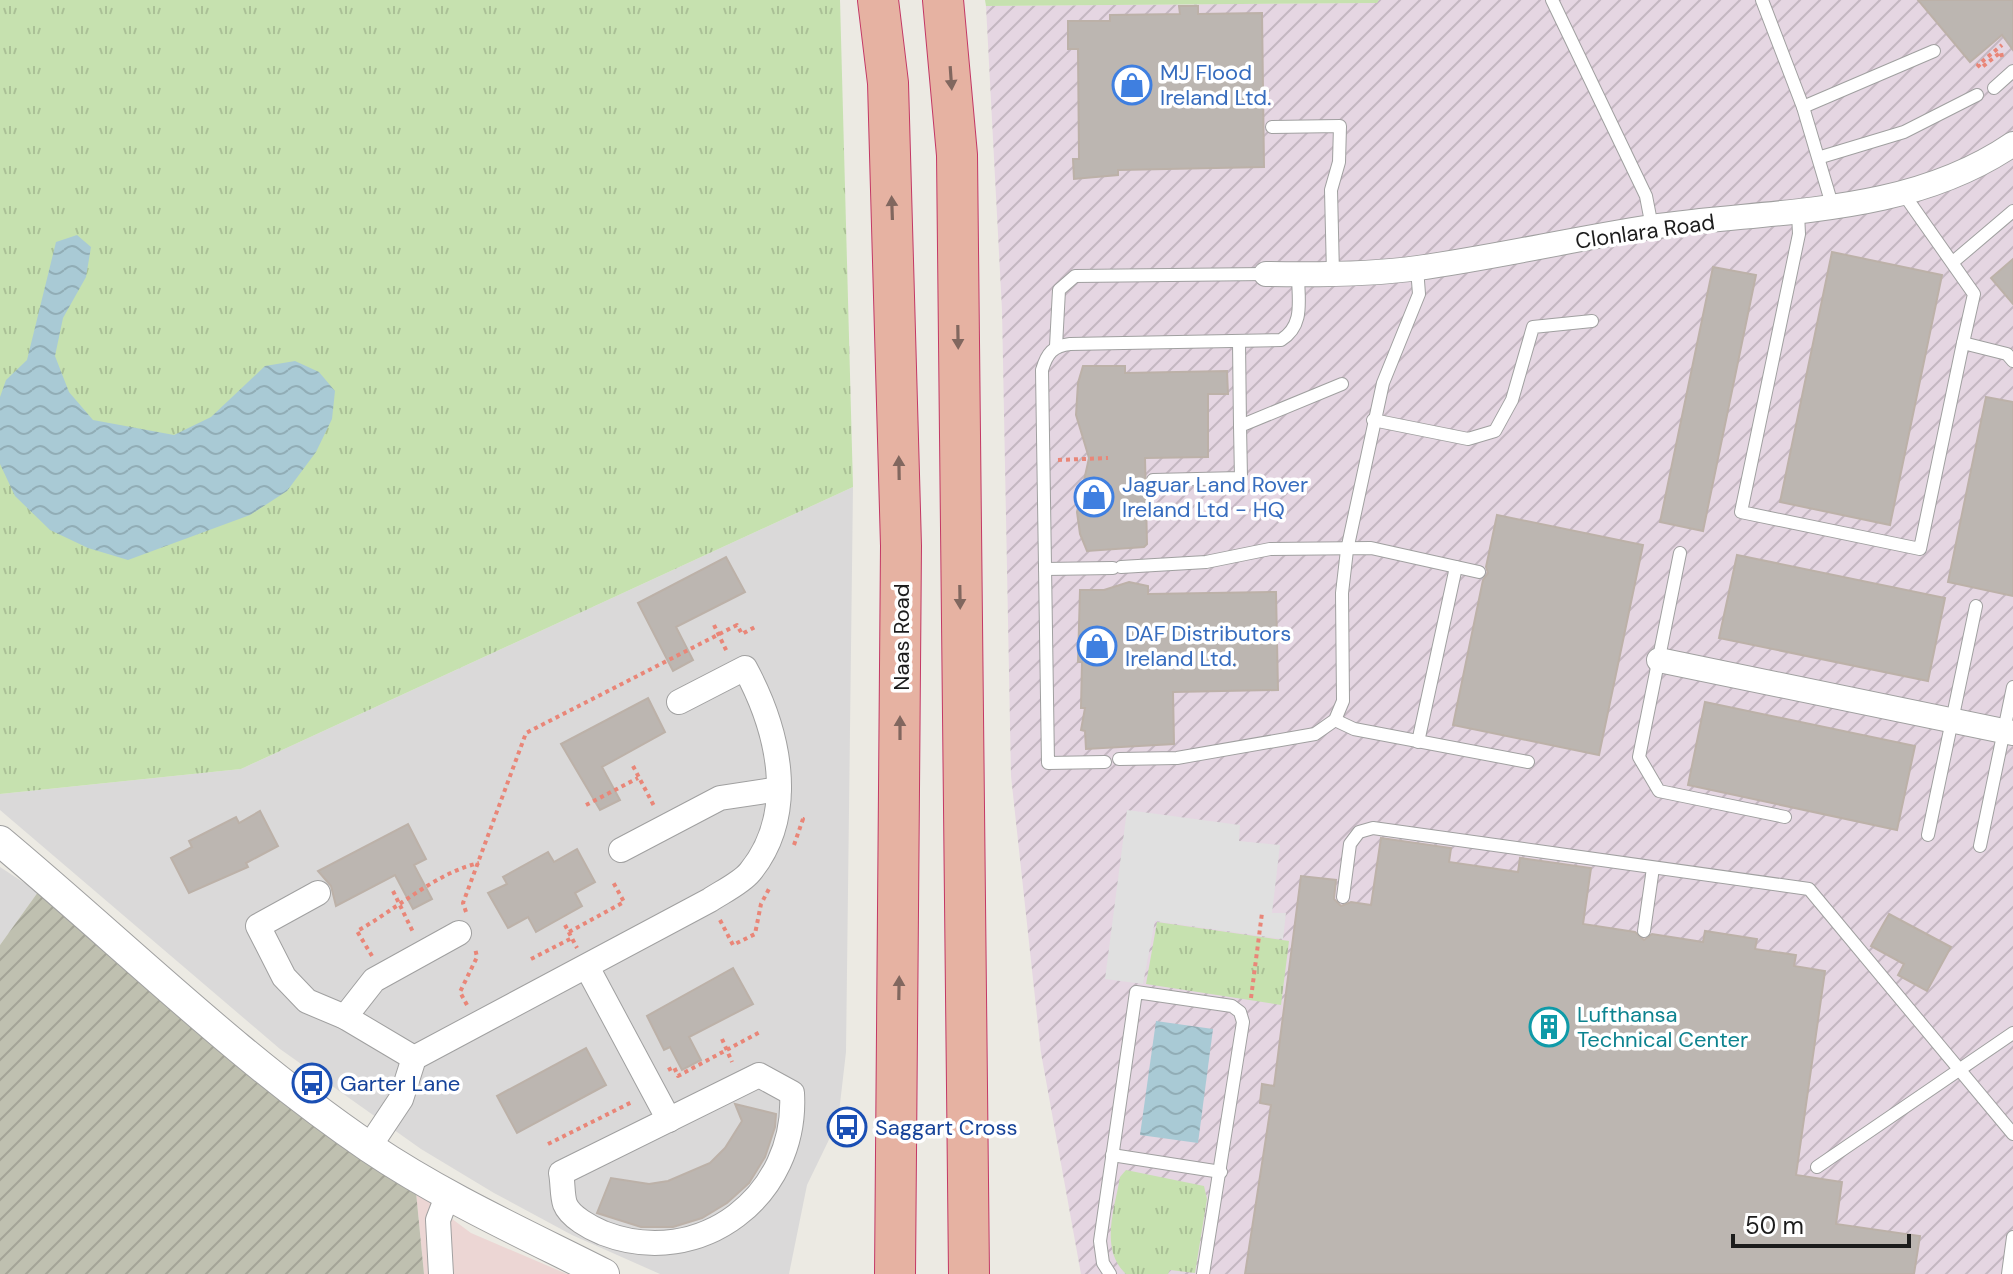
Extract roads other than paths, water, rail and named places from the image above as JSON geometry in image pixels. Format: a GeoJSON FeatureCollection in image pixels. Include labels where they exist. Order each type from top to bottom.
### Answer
{"type":"FeatureCollection","features":[{"type":"Feature","properties":{"kind":"highway","name":"Naas Road"},"geometry":{"type":"LineString","coordinates":[[878,0],[888,83],[901,546],[895,1274]]}},
{"type":"Feature","properties":{"kind":"highway"},"geometry":{"type":"LineString","coordinates":[[943,0],[957,155],[969,1274]]}},
{"type":"Feature","properties":{"kind":"highway"},"geometry":{"type":"LineString","coordinates":[[961,711],[988,937],[994,1263],[999,1274]]}},
{"type":"Feature","properties":{"kind":"highway"},"geometry":{"type":"LineString","coordinates":[[873,1274],[878,1260],[897,1066]]}},
{"type":"Feature","properties":{"kind":"street","name":"Clonlara Road"},"geometry":{"type":"LineString","coordinates":[[1266,274],[1333,274],[1417,268],[1652,227],[1833,208],[1903,193],[1965,170],[2013,144]]}},
{"type":"Feature","properties":{"kind":"street"},"geometry":{"type":"LineString","coordinates":[[1659,660],[2008,732]]}},
{"type":"Feature","properties":{"kind":"street"},"geometry":{"type":"LineString","coordinates":[[369,1147],[401,1099],[414,1058],[710,900],[749,873],[770,838],[779,789],[774,738],[761,697],[745,668],[679,702]]}},
{"type":"Feature","properties":{"kind":"street"},"geometry":{"type":"LineString","coordinates":[[621,850],[720,798],[779,789]]}},
{"type":"Feature","properties":{"kind":"street"},"geometry":{"type":"LineString","coordinates":[[0,841],[245,1050],[369,1147],[448,1194],[604,1274]]}},
{"type":"Feature","properties":{"kind":"street"},"geometry":{"type":"LineString","coordinates":[[318,893],[258,926],[284,977],[307,1001],[345,1017],[414,1058]]}},
{"type":"Feature","properties":{"kind":"street"},"geometry":{"type":"LineString","coordinates":[[345,1017],[374,980],[467,931]]}},
{"type":"Feature","properties":{"kind":"street"},"geometry":{"type":"LineString","coordinates":[[587,967],[669,1120]]}},
{"type":"Feature","properties":{"kind":"street"},"geometry":{"type":"LineString","coordinates":[[759,1075],[792,1093],[793,1122],[777,1168],[753,1203],[728,1223],[693,1240],[648,1244],[618,1239],[588,1227],[566,1206],[561,1173],[669,1120],[759,1075]]}},
{"type":"Feature","properties":{"kind":"street"},"geometry":{"type":"LineString","coordinates":[[441,1274],[438,1220],[448,1194]]}},
{"type":"Feature","properties":{"kind":"lane"},"geometry":{"type":"LineString","coordinates":[[1552,0],[1646,196],[1652,227]]}},
{"type":"Feature","properties":{"kind":"lane"},"geometry":{"type":"LineString","coordinates":[[1762,0],[1821,157],[1833,208]]}},
{"type":"Feature","properties":{"kind":"lane"},"geometry":{"type":"LineString","coordinates":[[1803,107],[1934,51]]}},
{"type":"Feature","properties":{"kind":"lane"},"geometry":{"type":"LineString","coordinates":[[1994,88],[2013,71]]}},
{"type":"Feature","properties":{"kind":"lane"},"geometry":{"type":"LineString","coordinates":[[1821,157],[1904,132],[1977,95]]}},
{"type":"Feature","properties":{"kind":"lane"},"geometry":{"type":"LineString","coordinates":[[1272,127],[1340,126],[1339,162],[1331,190],[1333,274]]}},
{"type":"Feature","properties":{"kind":"lane"},"geometry":{"type":"LineString","coordinates":[[1798,213],[1799,234],[1741,512],[1920,549],[1974,294],[1903,193]]}},
{"type":"Feature","properties":{"kind":"lane"},"geometry":{"type":"LineString","coordinates":[[1953,262],[2013,211]]}},
{"type":"Feature","properties":{"kind":"lane"},"geometry":{"type":"LineString","coordinates":[[1266,274],[1075,276],[1059,290],[1056,346],[1046,356],[1042,370],[1048,763],[1177,758],[1315,734],[1335,720],[1343,701],[1342,593],[1347,550],[1383,383],[1419,294],[1417,268]]}},
{"type":"Feature","properties":{"kind":"lane"},"geometry":{"type":"LineString","coordinates":[[1056,346],[1271,342],[1294,331],[1298,323],[1298,274]]}},
{"type":"Feature","properties":{"kind":"lane"},"geometry":{"type":"LineString","coordinates":[[1373,420],[1468,439],[1495,431],[1512,400],[1533,327],[1592,321]]}},
{"type":"Feature","properties":{"kind":"lane"},"geometry":{"type":"LineString","coordinates":[[1153,480],[1241,478],[1239,342]]}},
{"type":"Feature","properties":{"kind":"lane"},"geometry":{"type":"LineString","coordinates":[[1963,343],[2007,354],[2013,361]]}},
{"type":"Feature","properties":{"kind":"lane"},"geometry":{"type":"LineString","coordinates":[[1240,426],[1342,384]]}},
{"type":"Feature","properties":{"kind":"lane"},"geometry":{"type":"LineString","coordinates":[[1045,569],[1206,562],[1270,549],[1371,548],[1479,572]]}},
{"type":"Feature","properties":{"kind":"lane"},"geometry":{"type":"LineString","coordinates":[[1680,553],[1639,757],[1659,791],[1785,817]]}},
{"type":"Feature","properties":{"kind":"lane"},"geometry":{"type":"LineString","coordinates":[[1418,742],[1456,567]]}},
{"type":"Feature","properties":{"kind":"lane"},"geometry":{"type":"LineString","coordinates":[[1928,835],[1976,606]]}},
{"type":"Feature","properties":{"kind":"lane"},"geometry":{"type":"LineString","coordinates":[[1980,846],[2008,732],[2013,687]]}},
{"type":"Feature","properties":{"kind":"lane"},"geometry":{"type":"LineString","coordinates":[[1335,720],[1354,729],[1528,762]]}},
{"type":"Feature","properties":{"kind":"lane"},"geometry":{"type":"LineString","coordinates":[[1343,897],[1350,844],[1359,832],[1373,828],[1809,889],[2013,1134]]}},
{"type":"Feature","properties":{"kind":"lane"},"geometry":{"type":"LineString","coordinates":[[1644,931],[1653,868]]}},
{"type":"Feature","properties":{"kind":"lane"},"geometry":{"type":"LineString","coordinates":[[1110,1274],[1103,1263],[1100,1241],[1136,992],[1232,1006],[1240,1012],[1243,1022],[1203,1274]]}},
{"type":"Feature","properties":{"kind":"lane"},"geometry":{"type":"LineString","coordinates":[[1817,1167],[2013,1033]]}},
{"type":"Feature","properties":{"kind":"lane"},"geometry":{"type":"LineString","coordinates":[[1112,1155],[1221,1172]]}},
{"type":"Feature","properties":{"kind":"lane"},"geometry":{"type":"LineString","coordinates":[[2008,1274],[2013,1237]]}},
{"type":"Feature","properties":{"kind":"water"},"geometry":{"type":"Polygon","coordinates":[[[77,235],[91,247],[86,277],[63,318],[55,356],[69,392],[93,420],[174,435],[211,417],[265,366],[295,361],[319,372],[335,391],[332,419],[316,452],[287,491],[250,515],[128,560],[88,548],[50,530],[15,496],[0,464],[0,397],[6,380],[27,360],[56,242],[77,235]]]}},
{"type":"Feature","properties":{"kind":"water"},"geometry":{"type":"Polygon","coordinates":[[[1156,1021],[1213,1029],[1198,1143],[1140,1135],[1156,1021]]]}},
{"type":"Feature","properties":{"kind":"place","name":"MJ Flood Ireland Ltd."},"geometry":{"type":"Point","coordinates":[1132,85]}},
{"type":"Feature","properties":{"kind":"place","name":"Jaguar Land Rover Ireland Ltd - HQ"},"geometry":{"type":"Point","coordinates":[1094,497]}},
{"type":"Feature","properties":{"kind":"place","name":"DAF Distributors Ireland Ltd."},"geometry":{"type":"Point","coordinates":[1097,646]}},
{"type":"Feature","properties":{"kind":"place","name":"Lufthansa Technical Center"},"geometry":{"type":"Point","coordinates":[1549,1027]}},
{"type":"Feature","properties":{"kind":"place","name":"Garter Lane"},"geometry":{"type":"Point","coordinates":[312,1083]}},
{"type":"Feature","properties":{"kind":"place","name":"Saggart Cross"},"geometry":{"type":"Point","coordinates":[847,1127]}}]}
